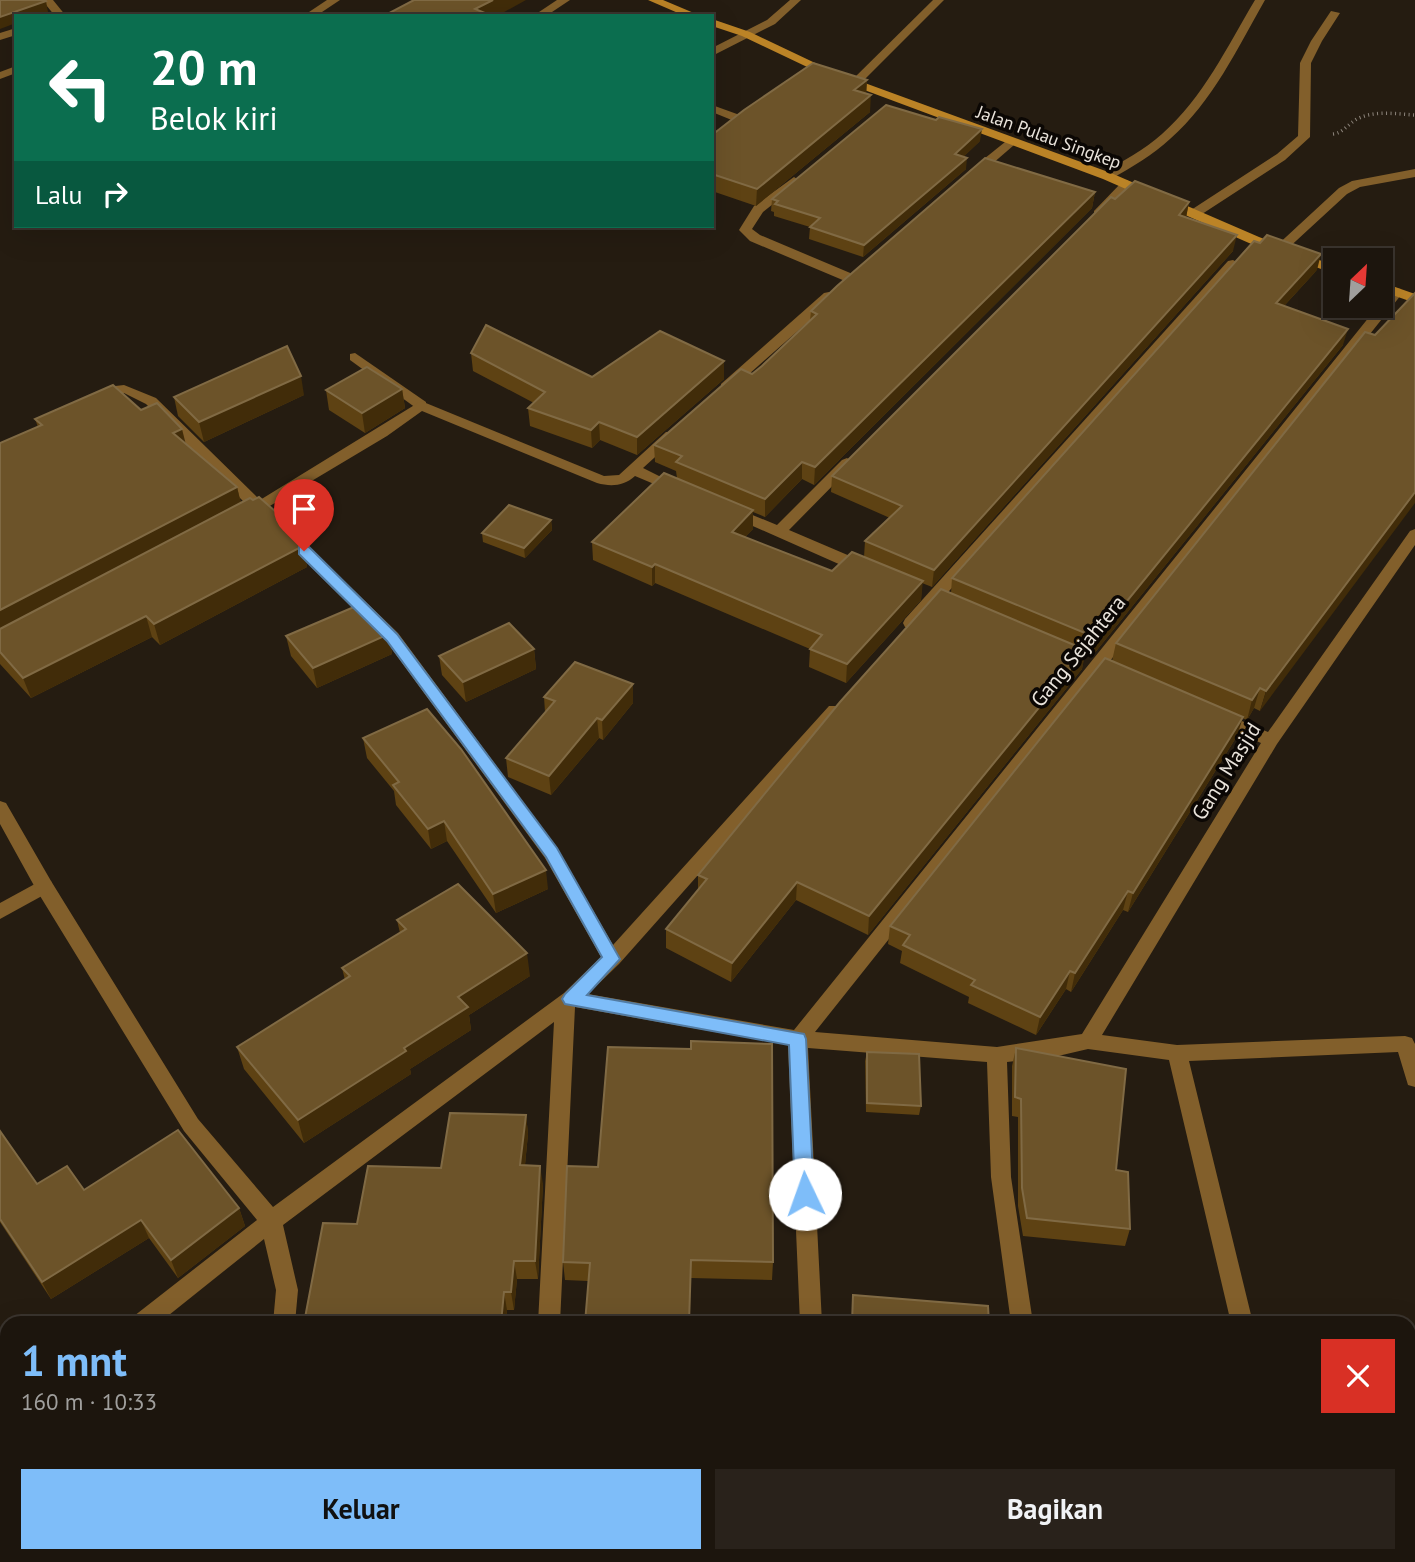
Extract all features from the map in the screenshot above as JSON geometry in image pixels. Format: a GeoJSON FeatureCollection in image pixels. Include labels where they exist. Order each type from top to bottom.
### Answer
{"type":"FeatureCollection","features":[{"type":"Feature","properties":{"kind":"street"},"geometry":{"type":"LineString","coordinates":[[47,0],[59,14]]}},
{"type":"Feature","properties":{"kind":"street"},"geometry":{"type":"LineString","coordinates":[[311,14],[335,0]]}},
{"type":"Feature","properties":{"kind":"street"},"geometry":{"type":"LineString","coordinates":[[541,14],[565,0]]}},
{"type":"Feature","properties":{"kind":"street"},"geometry":{"type":"LineString","coordinates":[[653,0],[691,14]]}},
{"type":"Feature","properties":{"kind":"street"},"geometry":{"type":"LineString","coordinates":[[714,52],[771,22],[796,0]]}},
{"type":"Feature","properties":{"kind":"street"},"geometry":{"type":"LineString","coordinates":[[854,84],[939,0]]}},
{"type":"Feature","properties":{"kind":"street"},"geometry":{"type":"LineString","coordinates":[[1107,176],[1164,139],[1183,121],[1205,95],[1259,0]]}},
{"type":"Feature","properties":{"kind":"street"},"geometry":{"type":"LineString","coordinates":[[1195,213],[1281,157],[1304,137],[1307,110],[1303,71],[1314,45],[1335,13]]}},
{"type":"Feature","properties":{"kind":"street","name":"Jalan Pulau Singkep"},"geometry":{"type":"LineString","coordinates":[[714,23],[746,34],[854,84],[890,104],[1107,176],[1254,240],[1323,266]]}},
{"type":"Feature","properties":{"kind":"street"},"geometry":{"type":"LineString","coordinates":[[714,109],[744,121]]}},
{"type":"Feature","properties":{"kind":"street"},"geometry":{"type":"LineString","coordinates":[[957,188],[1010,142]]}},
{"type":"Feature","properties":{"kind":"street"},"geometry":{"type":"LineString","coordinates":[[715,396],[855,273],[755,238],[745,230],[747,222],[754,214],[807,171]]}},
{"type":"Feature","properties":{"kind":"street"},"geometry":{"type":"LineString","coordinates":[[1279,249],[1343,191],[1356,184],[1415,173]]}},
{"type":"Feature","properties":{"kind":"street"},"geometry":{"type":"LineString","coordinates":[[1088,223],[1127,184]]}},
{"type":"Feature","properties":{"kind":"street"},"geometry":{"type":"LineString","coordinates":[[896,640],[1254,240]]}},
{"type":"Feature","properties":{"kind":"street"},"geometry":{"type":"LineString","coordinates":[[1393,291],[1415,299]]}},
{"type":"Feature","properties":{"kind":"street","name":"Gang Sejahtera"},"geometry":{"type":"LineString","coordinates":[[797,1039],[1095,666],[1365,318]]}},
{"type":"Feature","properties":{"kind":"street"},"geometry":{"type":"LineString","coordinates":[[355,356],[421,405],[602,480],[616,481],[624,478],[684,424]]}},
{"type":"Feature","properties":{"kind":"street"},"geometry":{"type":"LineString","coordinates":[[79,405],[113,388],[134,390],[151,401],[259,508]]}},
{"type":"Feature","properties":{"kind":"street"},"geometry":{"type":"LineString","coordinates":[[237,520],[421,405]]}},
{"type":"Feature","properties":{"kind":"street"},"geometry":{"type":"LineString","coordinates":[[779,532],[856,454]]}},
{"type":"Feature","properties":{"kind":"street"},"geometry":{"type":"LineString","coordinates":[[632,469],[693,495]]}},
{"type":"Feature","properties":{"kind":"street"},"geometry":{"type":"LineString","coordinates":[[718,506],[886,578]]}},
{"type":"Feature","properties":{"kind":"street","name":"Gang Masjid"},"geometry":{"type":"LineString","coordinates":[[1088,1041],[1271,740],[1415,534]]}},
{"type":"Feature","properties":{"kind":"street"},"geometry":{"type":"LineString","coordinates":[[304,551],[400,648],[551,853],[612,959]]}},
{"type":"Feature","properties":{"kind":"street"},"geometry":{"type":"LineString","coordinates":[[151,1316],[271,1221],[568,1001],[612,959],[850,692]]}},
{"type":"Feature","properties":{"kind":"street"},"geometry":{"type":"LineString","coordinates":[[1208,714],[1271,740]]}},
{"type":"Feature","properties":{"kind":"street"},"geometry":{"type":"LineString","coordinates":[[0,808],[44,886],[191,1125],[271,1221],[287,1290],[285,1316]]}},
{"type":"Feature","properties":{"kind":"street"},"geometry":{"type":"LineString","coordinates":[[0,912],[44,886]]}},
{"type":"Feature","properties":{"kind":"street"},"geometry":{"type":"LineString","coordinates":[[568,1001],[797,1039],[997,1055],[1058,1048],[1088,1041],[1177,1053],[1405,1044],[1415,1079]]}},
{"type":"Feature","properties":{"kind":"street"},"geometry":{"type":"LineString","coordinates":[[549,1316],[568,1001]]}},
{"type":"Feature","properties":{"kind":"street"},"geometry":{"type":"LineString","coordinates":[[797,1039],[811,1316]]}},
{"type":"Feature","properties":{"kind":"street"},"geometry":{"type":"LineString","coordinates":[[1177,1053],[1240,1316]]}},
{"type":"Feature","properties":{"kind":"street"},"geometry":{"type":"LineString","coordinates":[[997,1055],[1000,1177],[1021,1316]]}},
{"type":"Feature","properties":{"kind":"path"},"geometry":{"type":"LineString","coordinates":[[1304,137],[1339,133],[1350,121],[1363,116],[1415,115]]}},
{"type":"Feature","properties":{"kind":"building"},"geometry":{"type":"Polygon","coordinates":[[[0,0],[45,0],[46,1],[0,17],[0,0]]]}},
{"type":"Feature","properties":{"kind":"building"},"geometry":{"type":"Polygon","coordinates":[[[414,0],[493,0],[475,9],[488,14],[391,12],[414,0]]]}},
{"type":"Feature","properties":{"kind":"building"},"geometry":{"type":"Polygon","coordinates":[[[813,63],[867,80],[854,90],[871,95],[757,189],[714,175],[714,133],[813,63]]]}},
{"type":"Feature","properties":{"kind":"building"},"geometry":{"type":"Polygon","coordinates":[[[886,105],[936,120],[939,117],[982,129],[955,154],[967,158],[864,245],[810,227],[820,218],[775,204],[778,201],[772,199],[886,105]]]}},
{"type":"Feature","properties":{"kind":"building"},"geometry":{"type":"Polygon","coordinates":[[[985,158],[1095,192],[815,467],[802,462],[765,499],[676,462],[682,456],[654,445],[741,369],[752,374],[762,366],[817,314],[811,311],[837,286],[985,158]]]}},
{"type":"Feature","properties":{"kind":"building"},"geometry":{"type":"Polygon","coordinates":[[[1135,181],[1189,202],[1179,215],[1237,235],[934,570],[865,541],[902,506],[832,476],[1111,197],[1115,199],[1135,181]]]}},
{"type":"Feature","properties":{"kind":"building"},"geometry":{"type":"Polygon","coordinates":[[[1267,235],[1321,254],[1276,303],[1348,329],[1097,638],[952,578],[1254,241],[1260,243],[1267,235]]]}},
{"type":"Feature","properties":{"kind":"building"},"geometry":{"type":"Polygon","coordinates":[[[1415,293],[1415,492],[1266,691],[1260,688],[1252,700],[1116,643],[1365,332],[1375,335],[1415,293]]]}},
{"type":"Feature","properties":{"kind":"building"},"geometry":{"type":"Polygon","coordinates":[[[486,325],[592,377],[660,331],[724,361],[637,437],[599,422],[591,430],[528,408],[545,392],[471,353],[486,325]]]}},
{"type":"Feature","properties":{"kind":"building"},"geometry":{"type":"Polygon","coordinates":[[[287,346],[301,376],[199,422],[174,397],[287,346]]]}},
{"type":"Feature","properties":{"kind":"building"},"geometry":{"type":"Polygon","coordinates":[[[367,367],[402,389],[362,413],[326,390],[367,367]]]}},
{"type":"Feature","properties":{"kind":"building"},"geometry":{"type":"Polygon","coordinates":[[[113,385],[141,410],[157,403],[182,429],[173,433],[237,487],[0,610],[0,443],[42,425],[35,419],[113,385]]]}},
{"type":"Feature","properties":{"kind":"building"},"geometry":{"type":"Polygon","coordinates":[[[664,473],[753,510],[732,532],[832,571],[852,552],[923,581],[847,664],[810,649],[822,635],[655,564],[652,567],[592,542],[664,473]]]}},
{"type":"Feature","properties":{"kind":"building"},"geometry":{"type":"Polygon","coordinates":[[[259,497],[292,526],[290,532],[303,546],[154,624],[146,616],[23,678],[0,652],[0,629],[250,498],[253,500],[259,497]]]}},
{"type":"Feature","properties":{"kind":"building"},"geometry":{"type":"Polygon","coordinates":[[[509,505],[551,520],[524,548],[482,533],[509,505]]]}},
{"type":"Feature","properties":{"kind":"building"},"geometry":{"type":"Polygon","coordinates":[[[941,589],[1086,650],[869,916],[797,882],[732,963],[666,929],[707,879],[698,875],[840,702],[941,589]]]}},
{"type":"Feature","properties":{"kind":"building"},"geometry":{"type":"Polygon","coordinates":[[[361,604],[389,634],[313,668],[286,636],[361,604]]]}},
{"type":"Feature","properties":{"kind":"building"},"geometry":{"type":"Polygon","coordinates":[[[509,623],[534,649],[463,682],[439,656],[509,623]]]}},
{"type":"Feature","properties":{"kind":"building"},"geometry":{"type":"Polygon","coordinates":[[[1105,658],[1243,717],[1133,893],[1128,891],[1075,973],[1070,971],[1040,1017],[971,985],[975,980],[903,945],[910,935],[890,926],[1105,658]]]}},
{"type":"Feature","properties":{"kind":"building"},"geometry":{"type":"Polygon","coordinates":[[[575,662],[633,684],[602,720],[597,718],[549,776],[506,758],[555,701],[544,697],[575,662]]]}},
{"type":"Feature","properties":{"kind":"building"},"geometry":{"type":"Polygon","coordinates":[[[427,709],[461,749],[546,870],[493,894],[444,821],[428,829],[393,785],[399,782],[363,738],[427,709]]]}},
{"type":"Feature","properties":{"kind":"building"},"geometry":{"type":"Polygon","coordinates":[[[458,884],[527,953],[458,997],[468,1007],[404,1048],[406,1051],[298,1120],[237,1047],[350,976],[342,968],[406,929],[397,920],[458,884]]]}},
{"type":"Feature","properties":{"kind":"building"},"geometry":{"type":"Polygon","coordinates":[[[691,1041],[772,1044],[773,1262],[691,1260],[689,1316],[586,1316],[590,1263],[563,1262],[567,1166],[598,1167],[608,1047],[691,1049],[691,1041]]]}},
{"type":"Feature","properties":{"kind":"building"},"geometry":{"type":"Polygon","coordinates":[[[1016,1048],[1126,1069],[1116,1170],[1128,1172],[1130,1229],[1027,1218],[1022,1188],[1021,1099],[1015,1097],[1016,1048]]]}},
{"type":"Feature","properties":{"kind":"building"},"geometry":{"type":"Polygon","coordinates":[[[867,1052],[919,1054],[921,1106],[867,1103],[867,1052]]]}},
{"type":"Feature","properties":{"kind":"building"},"geometry":{"type":"Polygon","coordinates":[[[450,1113],[526,1115],[520,1165],[540,1166],[535,1261],[514,1261],[511,1292],[504,1292],[502,1316],[305,1316],[323,1223],[357,1224],[368,1166],[441,1168],[450,1113]]]}},
{"type":"Feature","properties":{"kind":"building"},"geometry":{"type":"Polygon","coordinates":[[[178,1130],[239,1208],[171,1260],[141,1220],[42,1282],[0,1219],[0,1131],[37,1184],[67,1166],[84,1190],[178,1130]]]}},
{"type":"Feature","properties":{"kind":"building"},"geometry":{"type":"Polygon","coordinates":[[[853,1295],[988,1306],[989,1316],[852,1316],[853,1295]]]}},
{"type":"Feature","properties":{"kind":"route"},"geometry":{"type":"LineString","coordinates":[[304,551],[392,637],[551,853],[612,959],[571,999],[797,1039],[805,1194]]}}]}
